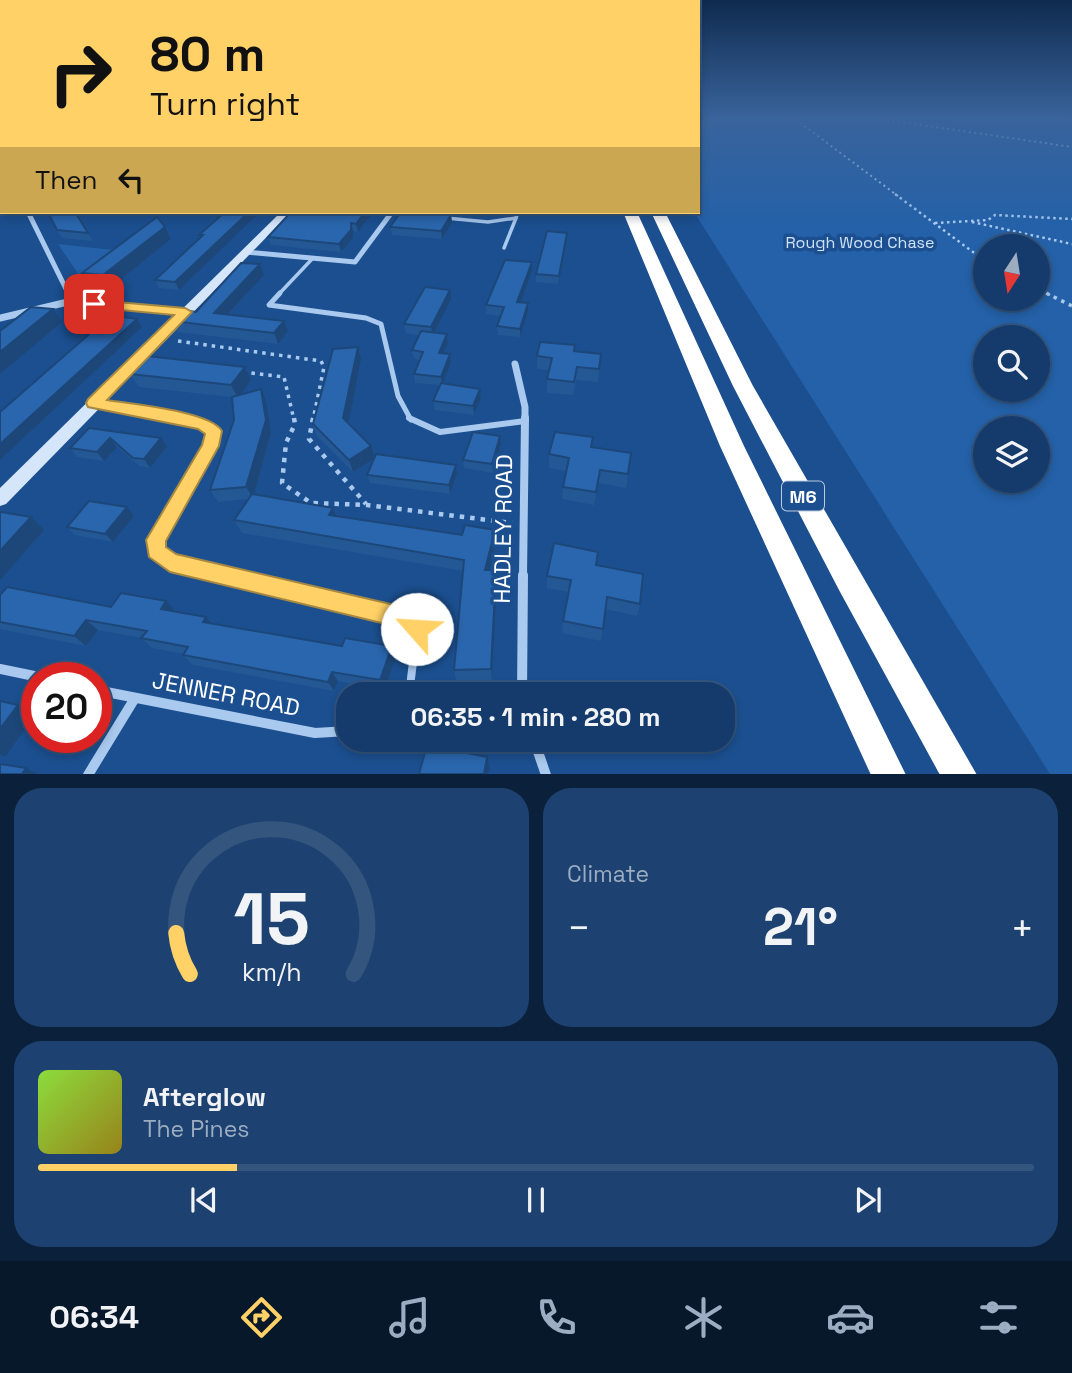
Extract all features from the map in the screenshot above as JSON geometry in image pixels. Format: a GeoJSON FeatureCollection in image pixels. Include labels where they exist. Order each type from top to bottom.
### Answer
{"type":"FeatureCollection","features":[{"type":"Feature","properties":{"kind":"highway","name":"M6"},"geometry":{"type":"LineString","coordinates":[[631,214],[732,446],[889,774]]}},
{"type":"Feature","properties":{"kind":"highway","name":"M6"},"geometry":{"type":"LineString","coordinates":[[659,214],[750,398],[849,581],[959,774]]}},
{"type":"Feature","properties":{"kind":"street"},"geometry":{"type":"LineString","coordinates":[[29,214],[72,302]]}},
{"type":"Feature","properties":{"kind":"street"},"geometry":{"type":"LineString","coordinates":[[0,499],[284,214]]}},
{"type":"Feature","properties":{"kind":"street"},"geometry":{"type":"LineString","coordinates":[[246,251],[355,262],[390,214]]}},
{"type":"Feature","properties":{"kind":"street"},"geometry":{"type":"LineString","coordinates":[[0,318],[72,302],[185,312]]}},
{"type":"Feature","properties":{"kind":"street","name":"HADLEY ROAD"},"geometry":{"type":"LineString","coordinates":[[514,364],[525,407],[522,682]]}},
{"type":"Feature","properties":{"kind":"street"},"geometry":{"type":"LineString","coordinates":[[0,669],[21,673]]}},
{"type":"Feature","properties":{"kind":"street","name":"JENNER ROAD"},"geometry":{"type":"LineString","coordinates":[[112,693],[315,733],[336,732]]}},
{"type":"Feature","properties":{"kind":"street"},"geometry":{"type":"LineString","coordinates":[[89,774],[135,698]]}},
{"type":"Feature","properties":{"kind":"street"},"geometry":{"type":"LineString","coordinates":[[538,752],[546,774]]}},
{"type":"Feature","properties":{"kind":"lane"},"geometry":{"type":"LineString","coordinates":[[398,214],[405,215]]}},
{"type":"Feature","properties":{"kind":"lane"},"geometry":{"type":"LineString","coordinates":[[504,248],[517,214]]}},
{"type":"Feature","properties":{"kind":"lane"},"geometry":{"type":"LineString","coordinates":[[433,217],[488,222],[516,218]]}},
{"type":"Feature","properties":{"kind":"lane"},"geometry":{"type":"LineString","coordinates":[[313,258],[269,305],[366,318],[381,324],[398,396],[410,419],[440,432],[525,421]]}},
{"type":"Feature","properties":{"kind":"lane"},"geometry":{"type":"LineString","coordinates":[[94,403],[202,424],[214,431],[211,446],[156,540],[156,551],[170,562],[399,617],[417,629],[411,682]]}},
{"type":"Feature","properties":{"kind":"path"},"geometry":{"type":"LineString","coordinates":[[840,152],[973,252]]}},
{"type":"Feature","properties":{"kind":"path"},"geometry":{"type":"LineString","coordinates":[[935,223],[988,219],[995,215],[1072,219]]}},
{"type":"Feature","properties":{"kind":"path"},"geometry":{"type":"LineString","coordinates":[[967,221],[1072,244]]}},
{"type":"Feature","properties":{"kind":"path"},"geometry":{"type":"LineString","coordinates":[[1050,295],[1072,306]]}},
{"type":"Feature","properties":{"kind":"path"},"geometry":{"type":"LineString","coordinates":[[173,341],[321,361],[324,367],[309,439],[367,505]]}},
{"type":"Feature","properties":{"kind":"path"},"geometry":{"type":"LineString","coordinates":[[231,371],[284,377],[295,424],[286,443],[282,484],[311,503],[367,505],[524,525]]}},
{"type":"Feature","properties":{"kind":"green space","name":"Rough Wood Chase"},"geometry":{"type":"Polygon","coordinates":[[[700,152],[1072,152],[1072,774],[1050,774],[695,214],[700,214],[700,152]]]}},
{"type":"Feature","properties":{"kind":"green space"},"geometry":{"type":"Polygon","coordinates":[[[58,244],[123,251],[83,281],[58,244]]]}},
{"type":"Feature","properties":{"kind":"building"},"geometry":{"type":"Polygon","coordinates":[[[49,214],[76,214],[88,233],[57,230],[49,214]]]}},
{"type":"Feature","properties":{"kind":"building"},"geometry":{"type":"Polygon","coordinates":[[[223,214],[247,214],[175,282],[155,280],[203,235],[199,235],[223,214]]]}},
{"type":"Feature","properties":{"kind":"building"},"geometry":{"type":"Polygon","coordinates":[[[289,214],[364,214],[356,224],[351,223],[351,230],[339,244],[268,237],[289,214]]]}},
{"type":"Feature","properties":{"kind":"building"},"geometry":{"type":"Polygon","coordinates":[[[400,214],[451,215],[441,231],[390,227],[400,214]]]}},
{"type":"Feature","properties":{"kind":"building"},"geometry":{"type":"Polygon","coordinates":[[[157,217],[165,227],[103,275],[82,273],[157,217]]]}},
{"type":"Feature","properties":{"kind":"building"},"geometry":{"type":"Polygon","coordinates":[[[547,231],[567,233],[559,276],[536,274],[547,231]]]}},
{"type":"Feature","properties":{"kind":"building"},"geometry":{"type":"Polygon","coordinates":[[[505,260],[532,262],[517,302],[528,303],[520,329],[497,326],[504,307],[486,305],[505,260]]]}},
{"type":"Feature","properties":{"kind":"building"},"geometry":{"type":"Polygon","coordinates":[[[241,263],[260,264],[214,313],[284,321],[274,333],[172,321],[183,310],[196,312],[241,263]]]}},
{"type":"Feature","properties":{"kind":"building"},"geometry":{"type":"Polygon","coordinates":[[[425,287],[450,290],[431,327],[404,324],[425,287]]]}},
{"type":"Feature","properties":{"kind":"building"},"geometry":{"type":"Polygon","coordinates":[[[31,307],[53,309],[0,352],[0,331],[31,307]]]}},
{"type":"Feature","properties":{"kind":"building"},"geometry":{"type":"Polygon","coordinates":[[[111,315],[137,319],[0,444],[0,412],[111,315]]]}},
{"type":"Feature","properties":{"kind":"building"},"geometry":{"type":"Polygon","coordinates":[[[421,331],[447,334],[439,353],[450,354],[441,377],[414,374],[423,352],[412,350],[421,331]]]}},
{"type":"Feature","properties":{"kind":"building"},"geometry":{"type":"Polygon","coordinates":[[[540,342],[575,345],[574,351],[601,354],[599,369],[577,367],[574,382],[547,379],[552,358],[537,356],[540,342]]]}},
{"type":"Feature","properties":{"kind":"building"},"geometry":{"type":"Polygon","coordinates":[[[358,347],[343,418],[371,446],[349,460],[313,424],[333,349],[358,347]]]}},
{"type":"Feature","properties":{"kind":"building"},"geometry":{"type":"Polygon","coordinates":[[[147,356],[245,367],[231,385],[130,374],[147,356]]]}},
{"type":"Feature","properties":{"kind":"building"},"geometry":{"type":"Polygon","coordinates":[[[441,383],[480,389],[473,406],[433,401],[441,383]]]}},
{"type":"Feature","properties":{"kind":"building"},"geometry":{"type":"Polygon","coordinates":[[[261,389],[266,420],[246,487],[210,490],[234,420],[232,397],[261,389]]]}},
{"type":"Feature","properties":{"kind":"building"},"geometry":{"type":"Polygon","coordinates":[[[89,428],[161,438],[144,459],[133,458],[110,438],[97,452],[70,448],[89,428]]]}},
{"type":"Feature","properties":{"kind":"building"},"geometry":{"type":"Polygon","coordinates":[[[473,432],[500,436],[492,464],[463,460],[473,432]]]}},
{"type":"Feature","properties":{"kind":"building"},"geometry":{"type":"Polygon","coordinates":[[[555,432],[593,437],[591,447],[631,453],[628,474],[600,470],[596,492],[563,487],[569,458],[549,454],[555,432]]]}},
{"type":"Feature","properties":{"kind":"building"},"geometry":{"type":"Polygon","coordinates":[[[376,454],[456,465],[449,485],[367,475],[376,454]]]}},
{"type":"Feature","properties":{"kind":"building"},"geometry":{"type":"Polygon","coordinates":[[[252,494],[333,508],[329,515],[462,535],[465,525],[495,530],[485,570],[496,570],[491,669],[454,670],[464,560],[234,520],[252,494]]]}},
{"type":"Feature","properties":{"kind":"building"},"geometry":{"type":"Polygon","coordinates":[[[89,501],[127,507],[105,534],[67,527],[89,501]]]}},
{"type":"Feature","properties":{"kind":"building"},"geometry":{"type":"Polygon","coordinates":[[[0,513],[31,517],[0,551],[0,513]]]}},
{"type":"Feature","properties":{"kind":"building"},"geometry":{"type":"Polygon","coordinates":[[[554,543],[598,552],[596,565],[643,574],[640,604],[607,597],[603,629],[563,621],[571,580],[547,576],[554,543]]]}},
{"type":"Feature","properties":{"kind":"building"},"geometry":{"type":"Polygon","coordinates":[[[7,587],[111,607],[121,593],[166,601],[161,609],[206,617],[203,622],[342,646],[345,638],[392,646],[380,680],[332,672],[328,682],[183,655],[188,647],[141,638],[147,631],[86,620],[74,636],[0,622],[0,595],[7,587]]]}},
{"type":"Feature","properties":{"kind":"building"},"geometry":{"type":"Polygon","coordinates":[[[0,701],[18,705],[0,729],[0,701]]]}},
{"type":"Feature","properties":{"kind":"building"},"geometry":{"type":"Polygon","coordinates":[[[425,752],[462,752],[487,757],[484,774],[419,774],[425,752]]]}},
{"type":"Feature","properties":{"kind":"building"},"geometry":{"type":"Polygon","coordinates":[[[0,764],[26,768],[22,774],[0,774],[0,764]]]}},
{"type":"Feature","properties":{"kind":"route"},"geometry":{"type":"LineString","coordinates":[[94,304],[185,312],[94,403],[202,424],[214,431],[211,446],[156,540],[156,551],[170,562],[399,617],[417,629]]}}]}
